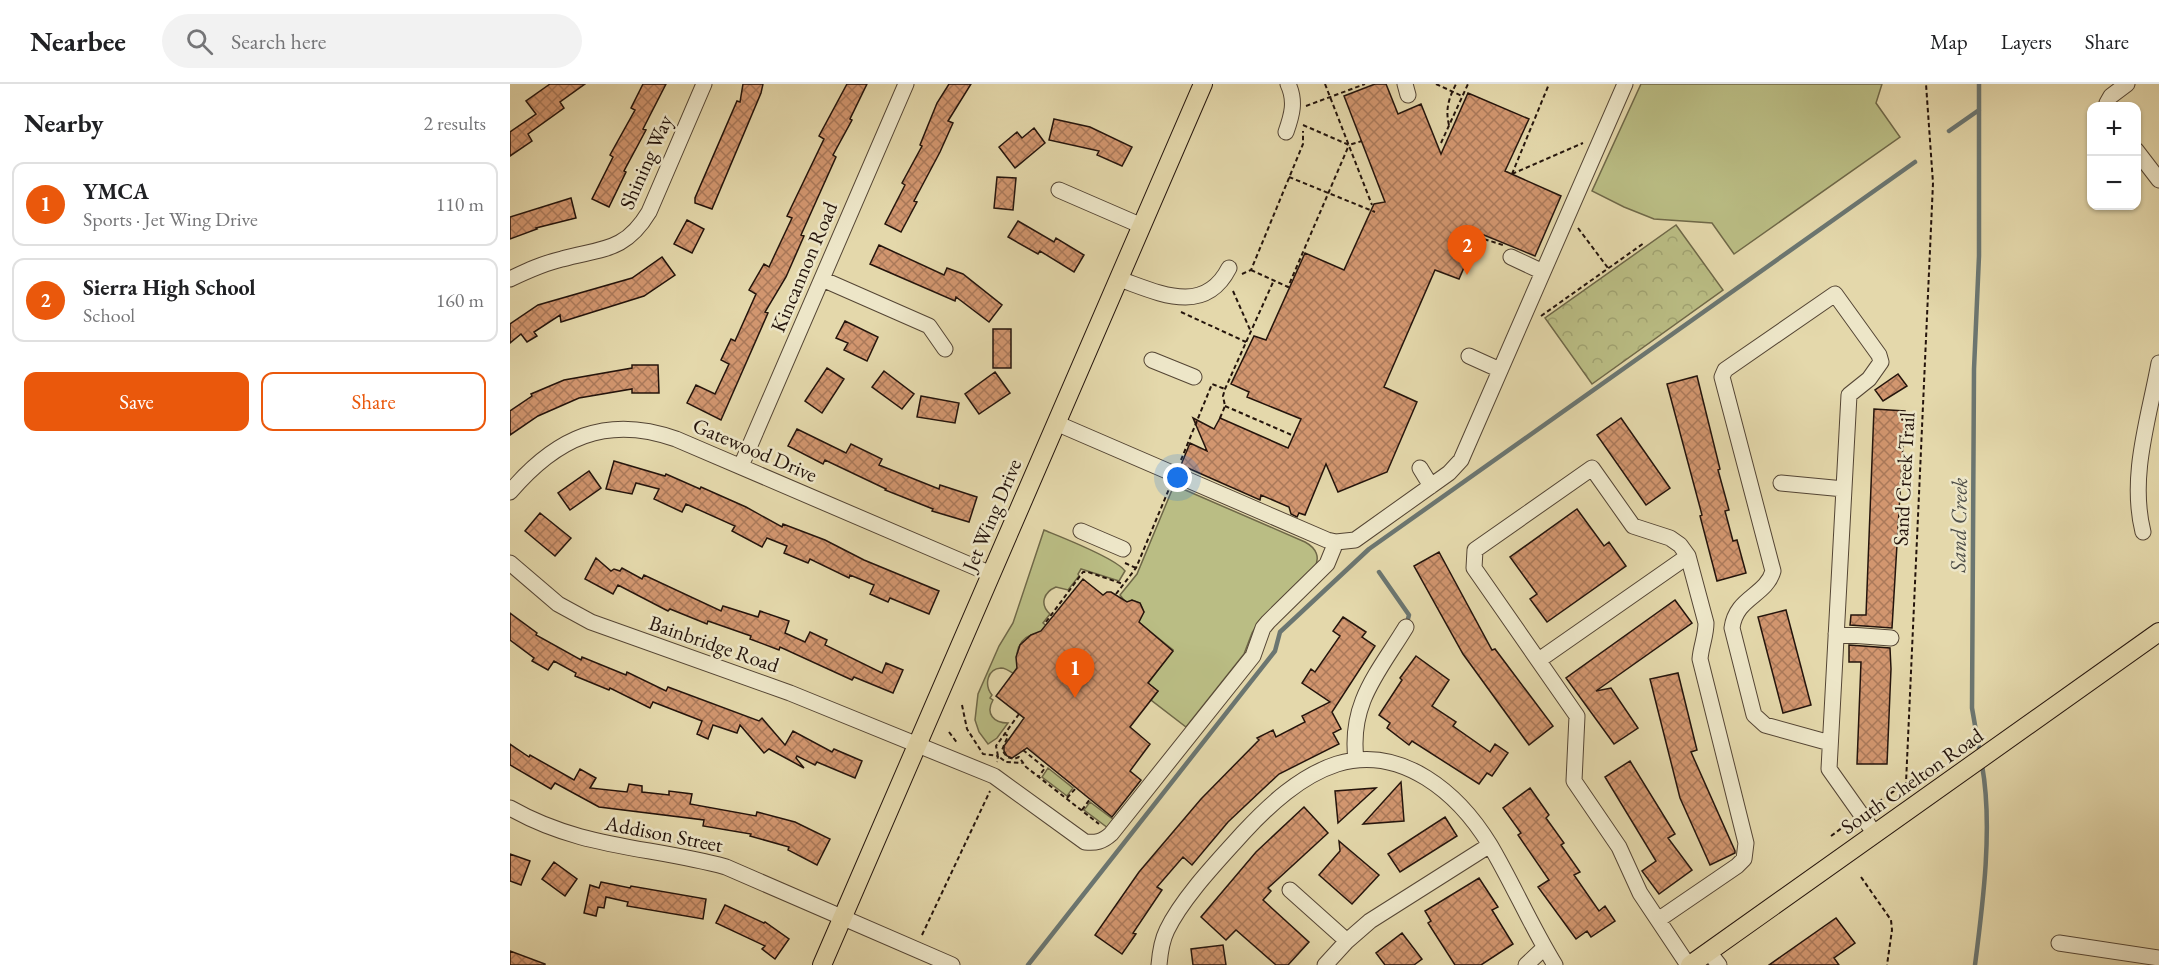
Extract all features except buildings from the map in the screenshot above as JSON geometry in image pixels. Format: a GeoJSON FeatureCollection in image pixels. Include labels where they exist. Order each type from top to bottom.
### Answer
{"type":"FeatureCollection","features":[{"type":"Feature","properties":{"kind":"main road","name":"Jet Wing Drive"},"geometry":{"type":"LineString","coordinates":[[822,965],[1203,84]]}},
{"type":"Feature","properties":{"kind":"main road","name":"South Chelton Road"},"geometry":{"type":"LineString","coordinates":[[1689,965],[1714,958],[1899,816],[2159,632]]}},
{"type":"Feature","properties":{"kind":"street","name":"Shining Way"},"geometry":{"type":"LineString","coordinates":[[510,279],[560,259],[617,244],[630,237],[640,227],[649,212],[704,84]]}},
{"type":"Feature","properties":{"kind":"street","name":"Kincannon Road"},"geometry":{"type":"LineString","coordinates":[[741,466],[906,84]]}},
{"type":"Feature","properties":{"kind":"street"},"geometry":{"type":"LineString","coordinates":[[1286,132],[1291,119],[1293,99],[1288,84]]}},
{"type":"Feature","properties":{"kind":"street"},"geometry":{"type":"LineString","coordinates":[[1056,423],[1336,542],[1354,540],[1449,473],[1461,460],[1625,84]]}},
{"type":"Feature","properties":{"kind":"street"},"geometry":{"type":"LineString","coordinates":[[2108,102],[2111,96],[2127,84]]}},
{"type":"Feature","properties":{"kind":"street"},"geometry":{"type":"LineString","coordinates":[[2141,156],[2159,180]]}},
{"type":"Feature","properties":{"kind":"street"},"geometry":{"type":"LineString","coordinates":[[1059,190],[1142,226]]}},
{"type":"Feature","properties":{"kind":"street"},"geometry":{"type":"LineString","coordinates":[[1511,257],[1543,272]]}},
{"type":"Feature","properties":{"kind":"street"},"geometry":{"type":"LineString","coordinates":[[1119,279],[1168,295],[1191,298],[1202,295],[1233,272]]}},
{"type":"Feature","properties":{"kind":"street"},"geometry":{"type":"LineString","coordinates":[[822,279],[929,326],[945,349]]}},
{"type":"Feature","properties":{"kind":"street"},"geometry":{"type":"LineString","coordinates":[[1830,743],[1765,724],[1754,715],[1732,628],[1736,613],[1769,582],[1773,571],[1722,377],[1725,370],[1835,294],[1879,355],[1881,362],[1869,379],[1849,395],[1829,769],[1875,834]]}},
{"type":"Feature","properties":{"kind":"street"},"geometry":{"type":"LineString","coordinates":[[1469,356],[1500,370]]}},
{"type":"Feature","properties":{"kind":"street"},"geometry":{"type":"LineString","coordinates":[[1152,360],[1194,377]]}},
{"type":"Feature","properties":{"kind":"street"},"geometry":{"type":"LineString","coordinates":[[2143,532],[2137,496],[2139,462],[2155,405],[2159,363]]}},
{"type":"Feature","properties":{"kind":"street","name":"Gatewood Drive"},"geometry":{"type":"LineString","coordinates":[[510,492],[527,472],[561,446],[578,438],[618,428],[658,432],[991,573]]}},
{"type":"Feature","properties":{"kind":"street"},"geometry":{"type":"LineString","coordinates":[[1420,468],[1431,486]]}},
{"type":"Feature","properties":{"kind":"street"},"geometry":{"type":"LineString","coordinates":[[1658,920],[1737,866],[1744,859],[1746,843],[1700,659],[1701,646],[1707,634],[1706,623],[1688,556],[1680,545],[1670,538],[1633,526],[1592,468],[1475,550],[1474,568],[1577,716],[1574,781],[1619,847],[1640,893],[1658,920],[1689,965]]}},
{"type":"Feature","properties":{"kind":"street"},"geometry":{"type":"LineString","coordinates":[[1781,483],[1844,489]]}},
{"type":"Feature","properties":{"kind":"street"},"geometry":{"type":"LineString","coordinates":[[1081,531],[1123,549]]}},
{"type":"Feature","properties":{"kind":"street"},"geometry":{"type":"LineString","coordinates":[[1111,834],[1253,656],[1263,628],[1328,564],[1336,542]]}},
{"type":"Feature","properties":{"kind":"street"},"geometry":{"type":"LineString","coordinates":[[1539,660],[1688,556]]}},
{"type":"Feature","properties":{"kind":"street","name":"Bainbridge Road"},"geometry":{"type":"LineString","coordinates":[[510,563],[558,603],[591,622],[790,693],[994,776],[1085,842],[1095,843],[1111,834]]}},
{"type":"Feature","properties":{"kind":"street"},"geometry":{"type":"LineString","coordinates":[[1356,760],[1354,729],[1358,710],[1365,694],[1406,627]]}},
{"type":"Feature","properties":{"kind":"street"},"geometry":{"type":"LineString","coordinates":[[1836,634],[1892,638]]}},
{"type":"Feature","properties":{"kind":"street"},"geometry":{"type":"LineString","coordinates":[[1159,965],[1166,931],[1180,909],[1218,861],[1256,819],[1278,799],[1317,773],[1338,764],[1356,760],[1399,764],[1418,772],[1454,799],[1471,817],[1490,845],[1555,965]]}},
{"type":"Feature","properties":{"kind":"street","name":"Addison Street"},"geometry":{"type":"LineString","coordinates":[[510,808],[544,825],[589,841],[697,859],[726,867],[952,965]]}},
{"type":"Feature","properties":{"kind":"street"},"geometry":{"type":"LineString","coordinates":[[1331,963],[1347,941],[1370,921],[1490,845]]}},
{"type":"Feature","properties":{"kind":"street"},"geometry":{"type":"LineString","coordinates":[[1290,890],[1347,941]]}},
{"type":"Feature","properties":{"kind":"street"},"geometry":{"type":"LineString","coordinates":[[2059,943],[2159,958]]}},
{"type":"Feature","properties":{"kind":"street"},"geometry":{"type":"LineString","coordinates":[[1526,965],[1544,948]]}},
{"type":"Feature","properties":{"kind":"path"},"geometry":{"type":"LineString","coordinates":[[1325,84],[1372,205]]}},
{"type":"Feature","properties":{"kind":"path"},"geometry":{"type":"LineString","coordinates":[[1306,106],[1365,84]]}},
{"type":"Feature","properties":{"kind":"path"},"geometry":{"type":"LineString","coordinates":[[1436,84],[1462,96]]}},
{"type":"Feature","properties":{"kind":"path"},"geometry":{"type":"LineString","coordinates":[[1449,125],[1448,100],[1456,84]]}},
{"type":"Feature","properties":{"kind":"path"},"geometry":{"type":"LineString","coordinates":[[1441,143],[1468,84]]}},
{"type":"Feature","properties":{"kind":"path"},"geometry":{"type":"LineString","coordinates":[[1549,84],[1512,174],[1603,135]]}},
{"type":"Feature","properties":{"kind":"path","name":"Sand Creek Trail"},"geometry":{"type":"LineString","coordinates":[[1831,836],[1906,783],[1933,183],[1926,84]]}},
{"type":"Feature","properties":{"kind":"path"},"geometry":{"type":"LineString","coordinates":[[1304,115],[1306,96]]}},
{"type":"Feature","properties":{"kind":"path"},"geometry":{"type":"LineString","coordinates":[[1251,270],[1303,144],[1303,124],[1349,145],[1362,141]]}},
{"type":"Feature","properties":{"kind":"path"},"geometry":{"type":"LineString","coordinates":[[1233,272],[1251,270],[1288,287],[1349,145]]}},
{"type":"Feature","properties":{"kind":"path"},"geometry":{"type":"LineString","coordinates":[[1289,177],[1375,212]]}},
{"type":"Feature","properties":{"kind":"path"},"geometry":{"type":"LineString","coordinates":[[1566,220],[1575,225],[1608,268]]}},
{"type":"Feature","properties":{"kind":"path"},"geometry":{"type":"LineString","coordinates":[[1523,318],[1531,323],[1644,243]]}},
{"type":"Feature","properties":{"kind":"path"},"geometry":{"type":"LineString","coordinates":[[1220,418],[1224,406],[1225,389],[1274,280]]}},
{"type":"Feature","properties":{"kind":"path"},"geometry":{"type":"LineString","coordinates":[[1231,286],[1251,332]]}},
{"type":"Feature","properties":{"kind":"path"},"geometry":{"type":"LineString","coordinates":[[1191,310],[1181,312],[1246,342]]}},
{"type":"Feature","properties":{"kind":"path"},"geometry":{"type":"LineString","coordinates":[[1116,594],[1137,568],[1212,384],[1225,389]]}},
{"type":"Feature","properties":{"kind":"path"},"geometry":{"type":"LineString","coordinates":[[1224,406],[1293,436]]}},
{"type":"Feature","properties":{"kind":"path"},"geometry":{"type":"LineString","coordinates":[[1046,622],[1083,572],[1123,584]]}},
{"type":"Feature","properties":{"kind":"path"},"geometry":{"type":"LineString","coordinates":[[962,705],[970,737],[983,754]]}},
{"type":"Feature","properties":{"kind":"path"},"geometry":{"type":"LineString","coordinates":[[916,949],[990,790],[998,756],[996,746],[1019,714]]}},
{"type":"Feature","properties":{"kind":"path"},"geometry":{"type":"LineString","coordinates":[[950,732],[960,746]]}},
{"type":"Feature","properties":{"kind":"path"},"geometry":{"type":"LineString","coordinates":[[1004,733],[1008,736],[1002,746],[1004,753],[1010,759],[1019,758],[1022,763],[1111,834]]}},
{"type":"Feature","properties":{"kind":"path"},"geometry":{"type":"LineString","coordinates":[[1023,750],[1045,768],[1039,776]]}},
{"type":"Feature","properties":{"kind":"path"},"geometry":{"type":"LineString","coordinates":[[975,752],[998,756],[1006,762],[1022,763]]}},
{"type":"Feature","properties":{"kind":"path"},"geometry":{"type":"LineString","coordinates":[[1067,798],[1076,788]]}},
{"type":"Feature","properties":{"kind":"path"},"geometry":{"type":"LineString","coordinates":[[1082,810],[1090,799]]}},
{"type":"Feature","properties":{"kind":"path"},"geometry":{"type":"LineString","coordinates":[[1861,877],[1891,920],[1892,930],[1887,965]]}},
{"type":"Feature","properties":{"kind":"green space"},"geometry":{"type":"Polygon","coordinates":[[[1641,84],[1882,84],[1876,103],[1900,137],[1734,254],[1712,223],[1654,219],[1592,191],[1641,84]]]}},
{"type":"Feature","properties":{"kind":"green space"},"geometry":{"type":"Polygon","coordinates":[[[1676,225],[1723,290],[1592,384],[1545,318],[1676,225]]]}},
{"type":"Feature","properties":{"kind":"green space"},"geometry":{"type":"Polygon","coordinates":[[[1176,486],[1305,542],[1315,550],[1317,557],[1314,569],[1259,621],[1244,654],[1186,727],[1151,700],[1158,691],[1148,683],[1173,650],[1137,621],[1144,612],[1140,603],[1132,600],[1127,604],[1120,595],[1137,574],[1172,490],[1176,486]]]}},
{"type":"Feature","properties":{"kind":"green space"},"geometry":{"type":"Polygon","coordinates":[[[1044,530],[1100,554],[1125,571],[1119,581],[1081,569],[1079,576],[1068,590],[1056,587],[1048,592],[1044,602],[1050,614],[1043,623],[1055,633],[1031,635],[1025,638],[1017,653],[1019,677],[1001,668],[993,671],[988,678],[988,687],[992,695],[990,698],[993,700],[990,710],[992,717],[1008,723],[997,738],[988,744],[979,732],[975,720],[978,694],[999,646],[1013,623],[1044,530]]]}},
{"type":"Feature","properties":{"kind":"green space"},"geometry":{"type":"Polygon","coordinates":[[[1048,768],[1073,788],[1067,796],[1042,777],[1048,768]]]}},
{"type":"Feature","properties":{"kind":"green space"},"geometry":{"type":"Polygon","coordinates":[[[1090,802],[1114,820],[1108,828],[1084,810],[1090,802]]]}},
{"type":"Feature","properties":{"kind":"waterway","name":"Sand Creek"},"geometry":{"type":"LineString","coordinates":[[1979,84],[1979,256],[1974,369],[1972,708],[1980,754]]}},
{"type":"Feature","properties":{"kind":"waterway"},"geometry":{"type":"LineString","coordinates":[[1949,131],[1979,110]]}},
{"type":"Feature","properties":{"kind":"waterway"},"geometry":{"type":"LineString","coordinates":[[1028,965],[1275,651],[1280,632],[1369,549],[1915,162]]}},
{"type":"Feature","properties":{"kind":"waterway"},"geometry":{"type":"LineString","coordinates":[[1379,572],[1409,615],[1406,626]]}},
{"type":"Feature","properties":{"kind":"waterway","name":"Sand Creek"},"geometry":{"type":"LineString","coordinates":[[1975,965],[1984,891],[1987,839],[1982,765]]}},
{"type":"Feature","properties":{"kind":"place","name":"Sierra High School"},"geometry":{"type":"Point","coordinates":[1467,275]}},
{"type":"Feature","properties":{"kind":"place","name":"YMCA"},"geometry":{"type":"Point","coordinates":[1075,698]}}]}
